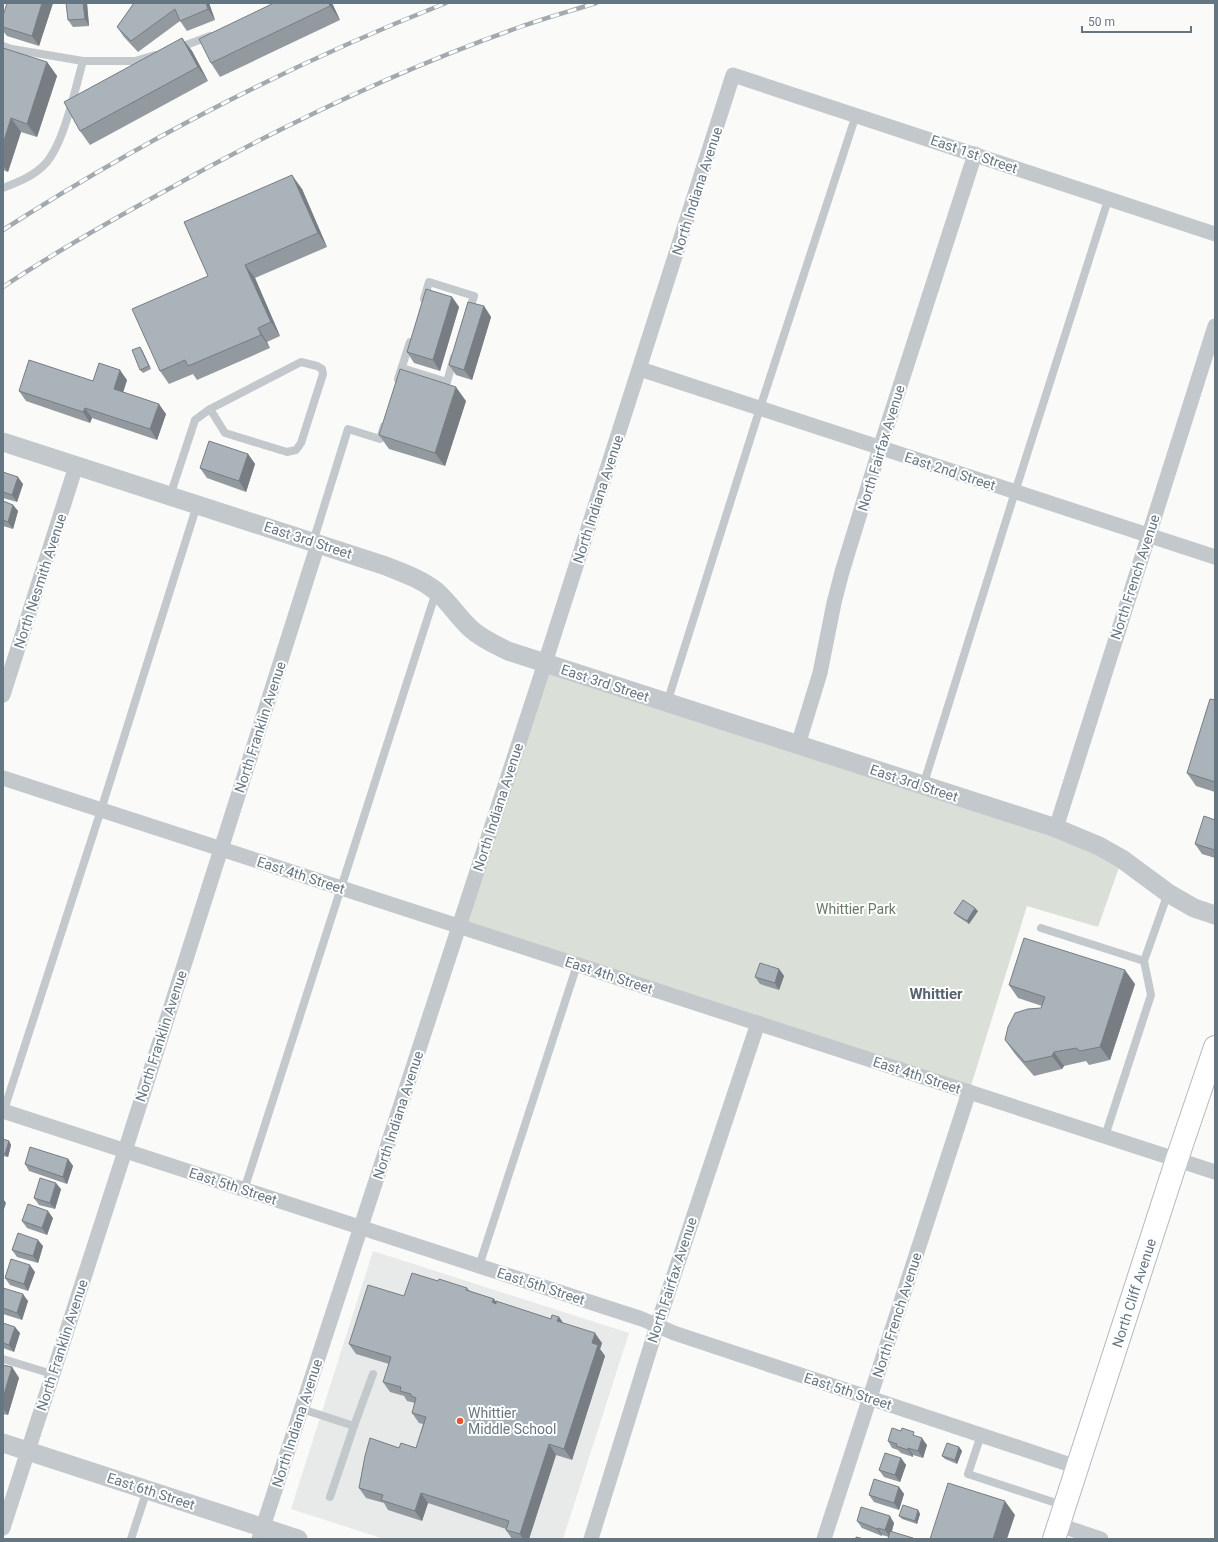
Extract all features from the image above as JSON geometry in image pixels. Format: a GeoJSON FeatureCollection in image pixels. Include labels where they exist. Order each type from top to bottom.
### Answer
{"type":"FeatureCollection","features":[{"type":"Feature","properties":{"kind":"main road","name":"North Cliff Avenue"},"geometry":{"type":"LineString","coordinates":[[1059,1523],[1177,1159],[1210,1078],[1215,1047]]}},
{"type":"Feature","properties":{"kind":"street","name":"East 1st Street"},"geometry":{"type":"LineString","coordinates":[[733,75],[975,154],[1108,200],[1215,234]]}},
{"type":"Feature","properties":{"kind":"street","name":"North Indiana Avenue"},"geometry":{"type":"LineString","coordinates":[[261,1533],[545,664],[733,75]]}},
{"type":"Feature","properties":{"kind":"street","name":"North Fairfax Avenue"},"geometry":{"type":"LineString","coordinates":[[798,746],[820,674],[834,603],[842,572],[880,448],[975,154]]}},
{"type":"Feature","properties":{"kind":"street","name":"North French Avenue"},"geometry":{"type":"LineString","coordinates":[[1056,828],[1215,326]]}},
{"type":"Feature","properties":{"kind":"street","name":"East 2nd Street"},"geometry":{"type":"LineString","coordinates":[[640,369],[1215,557]]}},
{"type":"Feature","properties":{"kind":"street","name":"East 3rd Street"},"geometry":{"type":"LineString","coordinates":[[3,442],[386,566],[413,577],[436,591],[464,622],[482,637],[508,651],[798,746],[1056,828],[1088,841],[1111,853],[1182,902],[1215,916]]}},
{"type":"Feature","properties":{"kind":"street","name":"North Nesmith Avenue"},"geometry":{"type":"LineString","coordinates":[[3,695],[76,466]]}},
{"type":"Feature","properties":{"kind":"street","name":"North Franklin Avenue"},"geometry":{"type":"LineString","coordinates":[[3,1528],[221,849],[315,543]]}},
{"type":"Feature","properties":{"kind":"street","name":"East 4th Street"},"geometry":{"type":"LineString","coordinates":[[3,778],[1215,1172]]}},
{"type":"Feature","properties":{"kind":"street","name":"North Fairfax Avenue"},"geometry":{"type":"LineString","coordinates":[[591,1539],[657,1326],[758,1023]]}},
{"type":"Feature","properties":{"kind":"street","name":"North French Avenue"},"geometry":{"type":"LineString","coordinates":[[824,1539],[969,1092]]}},
{"type":"Feature","properties":{"kind":"street","name":"East 5th Street"},"geometry":{"type":"LineString","coordinates":[[3,1112],[642,1318],[674,1333],[1078,1466]]}},
{"type":"Feature","properties":{"kind":"street","name":"East 6th Street"},"geometry":{"type":"LineString","coordinates":[[3,1443],[147,1490],[261,1533],[298,1539]]}},
{"type":"Feature","properties":{"kind":"street"},"geometry":{"type":"LineString","coordinates":[[1059,1523],[1101,1539]]}},
{"type":"Feature","properties":{"kind":"lane"},"geometry":{"type":"LineString","coordinates":[[3,46],[83,62],[135,61],[216,34]]}},
{"type":"Feature","properties":{"kind":"lane"},"geometry":{"type":"LineString","coordinates":[[3,188],[27,178],[45,164],[59,142],[83,62]]}},
{"type":"Feature","properties":{"kind":"lane"},"geometry":{"type":"LineString","coordinates":[[667,703],[760,408],[856,115]]}},
{"type":"Feature","properties":{"kind":"lane"},"geometry":{"type":"LineString","coordinates":[[923,786],[1108,200]]}},
{"type":"Feature","properties":{"kind":"lane"},"geometry":{"type":"LineString","coordinates":[[422,304],[429,282],[452,289],[474,296],[467,318]]}},
{"type":"Feature","properties":{"kind":"lane"},"geometry":{"type":"LineString","coordinates":[[395,390],[413,332]]}},
{"type":"Feature","properties":{"kind":"lane"},"geometry":{"type":"LineString","coordinates":[[402,368],[447,382],[458,346]]}},
{"type":"Feature","properties":{"kind":"lane"},"geometry":{"type":"LineString","coordinates":[[170,496],[195,420],[210,409],[301,362],[317,366],[322,369],[323,374],[301,443],[296,450],[287,452],[225,433],[210,409]]}},
{"type":"Feature","properties":{"kind":"lane"},"geometry":{"type":"LineString","coordinates":[[315,543],[348,429],[380,439],[387,418]]}},
{"type":"Feature","properties":{"kind":"lane"},"geometry":{"type":"LineString","coordinates":[[3,1112],[101,810],[197,504]]}},
{"type":"Feature","properties":{"kind":"lane"},"geometry":{"type":"LineString","coordinates":[[244,1190],[436,591]]}},
{"type":"Feature","properties":{"kind":"lane"},"geometry":{"type":"LineString","coordinates":[[1105,1136],[1150,995],[1144,961],[1168,893]]}},
{"type":"Feature","properties":{"kind":"lane"},"geometry":{"type":"LineString","coordinates":[[1041,928],[1144,961]]}},
{"type":"Feature","properties":{"kind":"lane"},"geometry":{"type":"LineString","coordinates":[[480,1266],[577,965]]}},
{"type":"Feature","properties":{"kind":"lane"},"geometry":{"type":"LineString","coordinates":[[3,1359],[52,1374]]}},
{"type":"Feature","properties":{"kind":"lane"},"geometry":{"type":"LineString","coordinates":[[330,1497],[373,1374]]}},
{"type":"Feature","properties":{"kind":"lane"},"geometry":{"type":"LineString","coordinates":[[302,1408],[354,1426]]}},
{"type":"Feature","properties":{"kind":"lane"},"geometry":{"type":"LineString","coordinates":[[981,1435],[968,1474],[1059,1523]]}},
{"type":"Feature","properties":{"kind":"lane"},"geometry":{"type":"LineString","coordinates":[[131,1539],[147,1490]]}},
{"type":"Feature","properties":{"kind":"shaded area","name":"Whittier Middle School"},"geometry":{"type":"Polygon","coordinates":[[[373,1251],[629,1333],[563,1539],[384,1539],[291,1509],[373,1251]]]}},
{"type":"Feature","properties":{"kind":"green space","name":"Whittier Park"},"geometry":{"type":"Polygon","coordinates":[[[545,663],[1122,859],[1098,927],[1027,906],[969,1092],[460,926],[545,663]]]}},
{"type":"Feature","properties":{"kind":"building"},"geometry":{"type":"Polygon","coordinates":[[[7,3],[42,3],[32,36],[3,27],[3,16],[7,3]]]}},
{"type":"Feature","properties":{"kind":"building"},"geometry":{"type":"Polygon","coordinates":[[[66,3],[83,3],[85,19],[68,20],[66,3]]]}},
{"type":"Feature","properties":{"kind":"building"},"geometry":{"type":"Polygon","coordinates":[[[134,3],[206,3],[208,9],[180,21],[175,9],[131,41],[117,27],[134,3]]]}},
{"type":"Feature","properties":{"kind":"building"},"geometry":{"type":"Polygon","coordinates":[[[274,3],[329,3],[330,6],[211,63],[199,39],[274,3]]]}},
{"type":"Feature","properties":{"kind":"building"},"geometry":{"type":"Polygon","coordinates":[[[182,38],[198,67],[80,131],[64,102],[182,38]]]}},
{"type":"Feature","properties":{"kind":"building"},"geometry":{"type":"Polygon","coordinates":[[[3,48],[47,62],[27,124],[11,118],[3,144],[3,48]]]}},
{"type":"Feature","properties":{"kind":"building"},"geometry":{"type":"Polygon","coordinates":[[[292,175],[318,233],[245,265],[271,322],[258,328],[261,335],[188,366],[185,360],[160,371],[132,309],[208,276],[184,222],[292,175]]]}},
{"type":"Feature","properties":{"kind":"building"},"geometry":{"type":"Polygon","coordinates":[[[426,289],[452,297],[433,360],[407,352],[426,289]]]}},
{"type":"Feature","properties":{"kind":"building"},"geometry":{"type":"Polygon","coordinates":[[[468,302],[484,306],[464,370],[449,365],[468,302]]]}},
{"type":"Feature","properties":{"kind":"building"},"geometry":{"type":"Polygon","coordinates":[[[140,347],[149,366],[140,370],[132,350],[140,347]]]}},
{"type":"Feature","properties":{"kind":"building"},"geometry":{"type":"Polygon","coordinates":[[[29,360],[93,381],[99,363],[120,370],[114,389],[159,404],[150,429],[85,408],[83,412],[19,391],[29,360]]]}},
{"type":"Feature","properties":{"kind":"building"},"geometry":{"type":"Polygon","coordinates":[[[400,369],[456,387],[435,453],[379,435],[400,369]]]}},
{"type":"Feature","properties":{"kind":"building"},"geometry":{"type":"Polygon","coordinates":[[[209,441],[248,454],[239,481],[200,468],[209,441]]]}},
{"type":"Feature","properties":{"kind":"building"},"geometry":{"type":"Polygon","coordinates":[[[3,472],[18,477],[12,495],[3,492],[3,472]]]}},
{"type":"Feature","properties":{"kind":"building"},"geometry":{"type":"Polygon","coordinates":[[[3,501],[13,505],[8,522],[3,520],[3,501]]]}},
{"type":"Feature","properties":{"kind":"building"},"geometry":{"type":"Polygon","coordinates":[[[1210,699],[1215,700],[1215,782],[1187,773],[1210,699]]]}},
{"type":"Feature","properties":{"kind":"building"},"geometry":{"type":"Polygon","coordinates":[[[1204,816],[1215,820],[1215,850],[1195,844],[1204,816]]]}},
{"type":"Feature","properties":{"kind":"building"},"geometry":{"type":"Polygon","coordinates":[[[963,900],[975,908],[967,921],[954,913],[963,900]]]}},
{"type":"Feature","properties":{"kind":"building"},"geometry":{"type":"Polygon","coordinates":[[[1024,938],[1125,970],[1100,1047],[1080,1051],[1076,1048],[1054,1052],[1052,1056],[1025,1062],[1005,1040],[1008,1027],[1015,1013],[1028,1009],[1041,1008],[1045,997],[1009,985],[1024,938]]]}},
{"type":"Feature","properties":{"kind":"building"},"geometry":{"type":"Polygon","coordinates":[[[760,963],[779,969],[775,983],[755,977],[760,963]]]}},
{"type":"Feature","properties":{"kind":"building"},"geometry":{"type":"Polygon","coordinates":[[[3,1139],[9,1141],[5,1154],[3,1153],[3,1139]]]}},
{"type":"Feature","properties":{"kind":"building"},"geometry":{"type":"Polygon","coordinates":[[[30,1147],[68,1159],[63,1177],[25,1164],[30,1147]]]}},
{"type":"Feature","properties":{"kind":"building"},"geometry":{"type":"Polygon","coordinates":[[[40,1178],[56,1183],[50,1203],[34,1198],[40,1178]]]}},
{"type":"Feature","properties":{"kind":"building"},"geometry":{"type":"Polygon","coordinates":[[[28,1204],[48,1211],[42,1228],[22,1221],[28,1204]]]}},
{"type":"Feature","properties":{"kind":"building"},"geometry":{"type":"Polygon","coordinates":[[[18,1233],[38,1240],[33,1256],[12,1250],[18,1233]]]}},
{"type":"Feature","properties":{"kind":"building"},"geometry":{"type":"Polygon","coordinates":[[[11,1259],[30,1265],[24,1284],[5,1278],[11,1259]]]}},
{"type":"Feature","properties":{"kind":"building"},"geometry":{"type":"Polygon","coordinates":[[[412,1273],[438,1281],[439,1279],[467,1288],[466,1290],[494,1299],[492,1302],[496,1304],[496,1301],[551,1319],[552,1315],[559,1317],[557,1321],[595,1333],[592,1343],[598,1345],[564,1449],[549,1444],[520,1534],[506,1530],[509,1521],[421,1493],[415,1511],[381,1500],[383,1495],[359,1488],[370,1438],[399,1448],[401,1443],[416,1448],[426,1417],[412,1413],[416,1398],[411,1396],[411,1394],[400,1391],[401,1387],[383,1382],[391,1357],[349,1344],[368,1285],[404,1296],[412,1273]]]}},
{"type":"Feature","properties":{"kind":"building"},"geometry":{"type":"Polygon","coordinates":[[[3,1288],[23,1294],[17,1313],[3,1308],[3,1288]]]}},
{"type":"Feature","properties":{"kind":"building"},"geometry":{"type":"Polygon","coordinates":[[[3,1323],[15,1327],[9,1345],[3,1343],[3,1323]]]}},
{"type":"Feature","properties":{"kind":"building"},"geometry":{"type":"Polygon","coordinates":[[[3,1365],[12,1367],[3,1398],[3,1365]]]}},
{"type":"Feature","properties":{"kind":"building"},"geometry":{"type":"Polygon","coordinates":[[[892,1428],[901,1431],[902,1428],[914,1432],[913,1435],[922,1438],[918,1451],[908,1448],[908,1450],[896,1446],[897,1444],[888,1441],[892,1428]]]}},
{"type":"Feature","properties":{"kind":"building"},"geometry":{"type":"Polygon","coordinates":[[[947,1443],[959,1447],[955,1460],[942,1456],[947,1443]]]}},
{"type":"Feature","properties":{"kind":"building"},"geometry":{"type":"Polygon","coordinates":[[[885,1453],[901,1458],[895,1475],[879,1470],[885,1453]]]}},
{"type":"Feature","properties":{"kind":"building"},"geometry":{"type":"Polygon","coordinates":[[[874,1479],[899,1487],[894,1503],[869,1495],[874,1479]]]}},
{"type":"Feature","properties":{"kind":"building"},"geometry":{"type":"Polygon","coordinates":[[[948,1483],[1005,1501],[993,1539],[930,1539],[948,1483]]]}},
{"type":"Feature","properties":{"kind":"building"},"geometry":{"type":"Polygon","coordinates":[[[903,1505],[918,1510],[915,1521],[899,1516],[903,1505]]]}},
{"type":"Feature","properties":{"kind":"building"},"geometry":{"type":"Polygon","coordinates":[[[861,1507],[890,1516],[885,1530],[877,1529],[857,1521],[861,1507]]]}},
{"type":"Feature","properties":{"kind":"building"},"geometry":{"type":"Polygon","coordinates":[[[890,1531],[916,1539],[888,1539],[890,1531]]]}},
{"type":"Feature","properties":{"kind":"railway"},"geometry":{"type":"LineString","coordinates":[[3,230],[109,165],[219,106],[331,52],[446,3]]}},
{"type":"Feature","properties":{"kind":"railway"},"geometry":{"type":"LineString","coordinates":[[3,287],[103,225],[208,167],[295,122],[384,81],[474,44],[529,24],[596,3]]}},
{"type":"Feature","properties":{"kind":"place","name":"Whittier Middle School"},"geometry":{"type":"Point","coordinates":[460,1421]}},
{"type":"Feature","properties":{"kind":"district","name":"Whittier"},"geometry":{"type":"Point","coordinates":[936,994]}}]}
